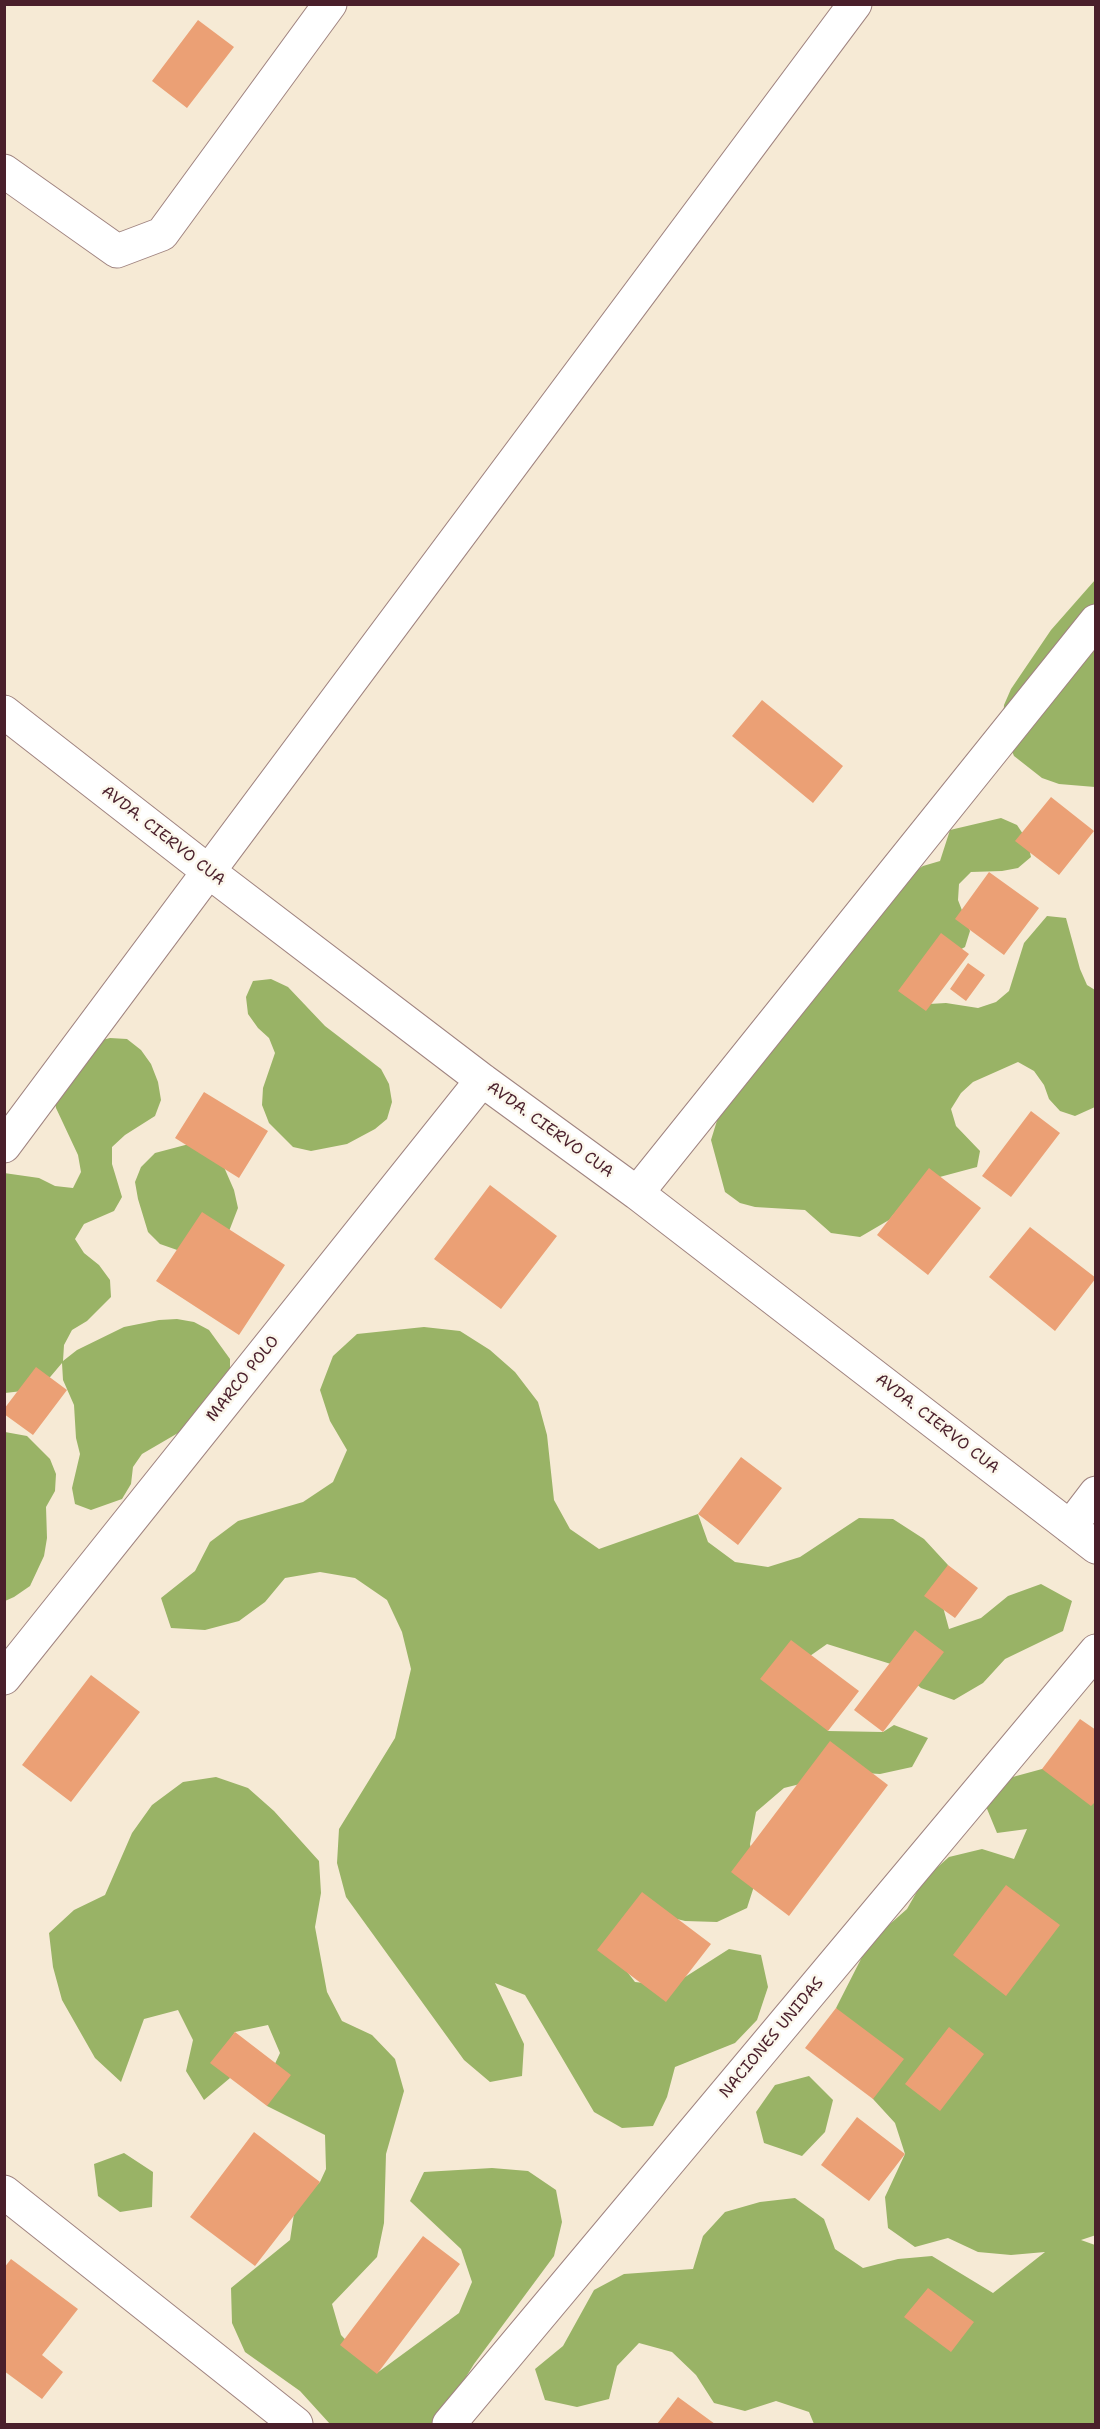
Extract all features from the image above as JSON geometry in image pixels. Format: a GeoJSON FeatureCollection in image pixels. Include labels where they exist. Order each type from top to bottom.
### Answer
{"type":"FeatureCollection","features":[{"type":"Feature","properties":{"kind":"street"},"geometry":{"type":"LineString","coordinates":[[4,171],[117,251],[162,234],[330,4]]}},
{"type":"Feature","properties":{"kind":"street"},"geometry":{"type":"LineString","coordinates":[[4,1146],[855,4]]}},
{"type":"Feature","properties":{"kind":"street"},"geometry":{"type":"LineString","coordinates":[[637,1193],[1095,621]]}},
{"type":"Feature","properties":{"kind":"street","name":"AVDA. CIERVO CUA"},"geometry":{"type":"LineString","coordinates":[[4,712],[482,1080],[637,1193],[1095,1547]]}},
{"type":"Feature","properties":{"kind":"street","name":"MARCO POLO"},"geometry":{"type":"LineString","coordinates":[[4,1678],[482,1080]]}},
{"type":"Feature","properties":{"kind":"street"},"geometry":{"type":"LineString","coordinates":[[1070,1527],[1095,1493]]}},
{"type":"Feature","properties":{"kind":"street","name":"NACIONES UNIDAS"},"geometry":{"type":"LineString","coordinates":[[449,2424],[1095,1652]]}},
{"type":"Feature","properties":{"kind":"street"},"geometry":{"type":"LineString","coordinates":[[4,2192],[296,2424]]}},
{"type":"Feature","properties":{"kind":"green space"},"geometry":{"type":"Polygon","coordinates":[[[1095,580],[1095,787],[1059,784],[1042,778],[1014,756],[1003,722],[1004,705],[1011,689],[1051,630],[1095,580]]]}},
{"type":"Feature","properties":{"kind":"green space"},"geometry":{"type":"Polygon","coordinates":[[[1001,818],[1017,825],[1027,840],[1031,857],[1018,868],[971,872],[959,884],[958,900],[970,931],[965,947],[936,963],[929,1004],[946,1003],[978,1008],[996,1002],[1009,991],[1024,943],[1047,916],[1066,918],[1080,969],[1087,985],[1095,990],[1095,1107],[1075,1116],[1060,1111],[1049,1099],[1044,1085],[1034,1071],[1018,1062],[973,1082],[961,1093],[951,1109],[956,1126],[980,1151],[977,1167],[921,1182],[889,1220],[860,1237],[831,1233],[805,1210],[755,1207],[740,1203],[725,1192],[711,1140],[732,1072],[893,886],[923,866],[940,861],[950,830],[1001,818]]]}},
{"type":"Feature","properties":{"kind":"green space"},"geometry":{"type":"Polygon","coordinates":[[[271,979],[288,987],[325,1026],[381,1069],[389,1084],[392,1102],[387,1119],[375,1129],[347,1144],[311,1151],[293,1147],[269,1123],[262,1105],[263,1088],[275,1053],[269,1038],[248,1014],[246,997],[253,981],[271,979]]]}},
{"type":"Feature","properties":{"kind":"green space"},"geometry":{"type":"Polygon","coordinates":[[[110,1038],[127,1039],[141,1050],[151,1064],[158,1082],[161,1100],[155,1116],[125,1135],[112,1147],[112,1164],[122,1197],[114,1211],[84,1224],[75,1239],[84,1253],[99,1265],[110,1280],[111,1297],[87,1321],[72,1330],[64,1345],[63,1361],[77,1350],[124,1327],[177,1319],[194,1322],[209,1330],[230,1359],[230,1375],[190,1426],[142,1454],[133,1467],[131,1484],[122,1499],[91,1510],[75,1504],[72,1488],[80,1454],[76,1438],[74,1405],[63,1380],[62,1363],[40,1389],[5,1393],[4,1173],[39,1178],[55,1186],[73,1188],[81,1172],[78,1155],[56,1108],[50,1072],[74,1047],[110,1038]]]}},
{"type":"Feature","properties":{"kind":"green space"},"geometry":{"type":"Polygon","coordinates":[[[189,1144],[220,1158],[234,1190],[238,1208],[226,1239],[200,1258],[160,1244],[148,1232],[135,1182],[141,1167],[155,1153],[189,1144]]]}},
{"type":"Feature","properties":{"kind":"green space"},"geometry":{"type":"Polygon","coordinates":[[[424,1327],[460,1331],[490,1350],[515,1372],[538,1402],[547,1435],[554,1500],[570,1529],[599,1549],[698,1514],[708,1542],[735,1562],[768,1567],[800,1557],[859,1518],[893,1519],[924,1539],[948,1565],[940,1596],[949,1629],[981,1618],[1008,1596],[1041,1584],[1072,1601],[1063,1631],[1005,1659],[983,1683],[954,1700],[921,1688],[894,1665],[827,1644],[800,1663],[828,1731],[883,1732],[894,1725],[928,1738],[912,1767],[880,1774],[848,1772],[784,1788],[756,1812],[750,1844],[757,1877],[747,1908],[717,1922],[685,1921],[653,1913],[614,1955],[635,1982],[671,1986],[729,1949],[761,1955],[768,1987],[757,2020],[735,2043],[675,2067],[667,2097],[653,2126],[622,2128],[594,2112],[525,1995],[495,1983],[524,2044],[522,2076],[490,2082],[464,2060],[346,1897],[337,1863],[339,1829],[395,1738],[411,1669],[402,1632],[387,1600],[355,1578],[320,1572],[285,1578],[265,1602],[239,1621],[205,1630],[171,1628],[161,1598],[195,1571],[210,1542],[238,1521],[303,1502],[333,1482],[347,1450],[330,1421],[320,1390],[333,1356],[357,1334],[424,1327]]]}},
{"type":"Feature","properties":{"kind":"green space"},"geometry":{"type":"Polygon","coordinates":[[[5,1432],[27,1436],[50,1459],[56,1474],[55,1491],[46,1507],[47,1538],[44,1556],[30,1586],[5,1601],[5,1432]]]}},
{"type":"Feature","properties":{"kind":"green space"},"geometry":{"type":"Polygon","coordinates":[[[1042,1769],[1077,1769],[1096,1791],[1096,2235],[1081,2240],[1095,2245],[1095,2424],[814,2424],[809,2412],[776,2401],[745,2411],[714,2403],[696,2375],[672,2352],[639,2343],[617,2366],[609,2399],[577,2407],[545,2400],[535,2369],[563,2346],[594,2290],[624,2274],[693,2269],[703,2236],[725,2212],[760,2202],[795,2198],[824,2219],[835,2249],[863,2268],[898,2259],[932,2256],[993,2293],[1045,2252],[1011,2255],[978,2252],[948,2238],[915,2247],[888,2228],[885,2197],[905,2154],[895,2123],[873,2099],[857,2068],[836,2008],[862,1957],[882,1931],[907,1909],[924,1879],[949,1857],[982,1849],[1014,1859],[1027,1829],[997,1833],[985,1804],[1009,1778],[1042,1769]]]}},
{"type":"Feature","properties":{"kind":"green space"},"geometry":{"type":"Polygon","coordinates":[[[216,1777],[248,1788],[274,1811],[319,1861],[321,1893],[315,1927],[327,1992],[342,2021],[372,2035],[395,2059],[404,2091],[386,2154],[384,2223],[377,2257],[332,2304],[341,2335],[377,2373],[459,2313],[472,2282],[461,2249],[410,2201],[424,2172],[492,2168],[528,2171],[556,2190],[562,2222],[554,2256],[474,2364],[437,2424],[330,2424],[300,2391],[245,2352],[232,2323],[231,2288],[290,2240],[295,2207],[320,2182],[326,2169],[325,2135],[267,2106],[266,2083],[280,2053],[268,2025],[235,2032],[226,2046],[230,2078],[204,2100],[186,2071],[193,2040],[178,2010],[144,2019],[121,2082],[95,2058],[62,2000],[53,1967],[49,1933],[74,1910],[105,1895],[132,1833],[152,1805],[183,1782],[216,1777]]]}},
{"type":"Feature","properties":{"kind":"green space"},"geometry":{"type":"Polygon","coordinates":[[[809,2076],[833,2100],[825,2132],[802,2156],[764,2143],[756,2112],[775,2085],[809,2076]]]}},
{"type":"Feature","properties":{"kind":"green space"},"geometry":{"type":"Polygon","coordinates":[[[124,2153],[153,2172],[152,2207],[120,2212],[98,2196],[94,2164],[124,2153]]]}},
{"type":"Feature","properties":{"kind":"building"},"geometry":{"type":"Polygon","coordinates":[[[198,20],[234,47],[187,108],[152,81],[198,20]]]}},
{"type":"Feature","properties":{"kind":"building"},"geometry":{"type":"Polygon","coordinates":[[[762,700],[843,766],[813,803],[732,736],[762,700]]]}},
{"type":"Feature","properties":{"kind":"building"},"geometry":{"type":"Polygon","coordinates":[[[1051,797],[1094,831],[1059,875],[1015,841],[1051,797]]]}},
{"type":"Feature","properties":{"kind":"building"},"geometry":{"type":"Polygon","coordinates":[[[989,872],[1039,908],[1004,955],[955,919],[989,872]]]}},
{"type":"Feature","properties":{"kind":"building"},"geometry":{"type":"Polygon","coordinates":[[[941,933],[969,954],[926,1011],[898,991],[941,933]]]}},
{"type":"Feature","properties":{"kind":"building"},"geometry":{"type":"Polygon","coordinates":[[[968,963],[985,975],[966,1001],[950,989],[968,963]]]}},
{"type":"Feature","properties":{"kind":"building"},"geometry":{"type":"Polygon","coordinates":[[[204,1092],[268,1131],[239,1178],[175,1138],[204,1092]]]}},
{"type":"Feature","properties":{"kind":"building"},"geometry":{"type":"Polygon","coordinates":[[[1031,1111],[1060,1133],[1011,1197],[982,1176],[1031,1111]]]}},
{"type":"Feature","properties":{"kind":"building"},"geometry":{"type":"Polygon","coordinates":[[[929,1168],[981,1208],[928,1275],[877,1235],[929,1168]]]}},
{"type":"Feature","properties":{"kind":"building"},"geometry":{"type":"Polygon","coordinates":[[[490,1185],[557,1236],[501,1309],[434,1259],[490,1185]]]}},
{"type":"Feature","properties":{"kind":"building"},"geometry":{"type":"Polygon","coordinates":[[[202,1212],[285,1265],[239,1335],[156,1281],[202,1212]]]}},
{"type":"Feature","properties":{"kind":"building"},"geometry":{"type":"Polygon","coordinates":[[[1030,1227],[1096,1278],[1055,1331],[989,1277],[1030,1227]]]}},
{"type":"Feature","properties":{"kind":"building"},"geometry":{"type":"Polygon","coordinates":[[[36,1367],[67,1390],[33,1435],[4,1414],[4,1409],[36,1367]]]}},
{"type":"Feature","properties":{"kind":"building"},"geometry":{"type":"Polygon","coordinates":[[[741,1457],[782,1488],[738,1545],[698,1514],[741,1457]]]}},
{"type":"Feature","properties":{"kind":"building"},"geometry":{"type":"Polygon","coordinates":[[[948,1565],[978,1588],[955,1618],[924,1596],[948,1565]]]}},
{"type":"Feature","properties":{"kind":"building"},"geometry":{"type":"Polygon","coordinates":[[[915,1630],[944,1652],[883,1732],[854,1710],[915,1630]]]}},
{"type":"Feature","properties":{"kind":"building"},"geometry":{"type":"Polygon","coordinates":[[[791,1640],[859,1691],[828,1731],[760,1679],[791,1640]]]}},
{"type":"Feature","properties":{"kind":"building"},"geometry":{"type":"Polygon","coordinates":[[[91,1675],[140,1712],[71,1802],[22,1765],[91,1675]]]}},
{"type":"Feature","properties":{"kind":"building"},"geometry":{"type":"Polygon","coordinates":[[[1080,1719],[1096,1730],[1096,1801],[1091,1806],[1042,1769],[1080,1719]]]}},
{"type":"Feature","properties":{"kind":"building"},"geometry":{"type":"Polygon","coordinates":[[[830,1741],[888,1785],[789,1916],[731,1872],[830,1741]]]}},
{"type":"Feature","properties":{"kind":"building"},"geometry":{"type":"Polygon","coordinates":[[[1006,1885],[1060,1925],[1006,1996],[953,1955],[1006,1885]]]}},
{"type":"Feature","properties":{"kind":"building"},"geometry":{"type":"Polygon","coordinates":[[[642,1892],[711,1944],[666,2002],[597,1950],[642,1892]]]}},
{"type":"Feature","properties":{"kind":"building"},"geometry":{"type":"Polygon","coordinates":[[[836,2008],[904,2059],[873,2099],[805,2048],[836,2008]]]}},
{"type":"Feature","properties":{"kind":"building"},"geometry":{"type":"Polygon","coordinates":[[[949,2027],[984,2054],[940,2111],[905,2084],[949,2027]]]}},
{"type":"Feature","properties":{"kind":"building"},"geometry":{"type":"Polygon","coordinates":[[[235,2032],[291,2075],[267,2106],[210,2063],[235,2032]]]}},
{"type":"Feature","properties":{"kind":"building"},"geometry":{"type":"Polygon","coordinates":[[[857,2117],[905,2154],[869,2201],[821,2165],[857,2117]]]}},
{"type":"Feature","properties":{"kind":"building"},"geometry":{"type":"Polygon","coordinates":[[[254,2132],[320,2182],[255,2266],[190,2217],[254,2132]]]}},
{"type":"Feature","properties":{"kind":"building"},"geometry":{"type":"Polygon","coordinates":[[[423,2236],[460,2264],[377,2374],[340,2345],[423,2236]]]}},
{"type":"Feature","properties":{"kind":"building"},"geometry":{"type":"Polygon","coordinates":[[[11,2259],[78,2309],[42,2355],[63,2372],[42,2399],[4,2371],[4,2268],[11,2259]]]}},
{"type":"Feature","properties":{"kind":"building"},"geometry":{"type":"Polygon","coordinates":[[[928,2288],[974,2322],[951,2352],[904,2317],[928,2288]]]}},
{"type":"Feature","properties":{"kind":"building"},"geometry":{"type":"Polygon","coordinates":[[[678,2397],[715,2424],[657,2424],[678,2397]]]}}]}
